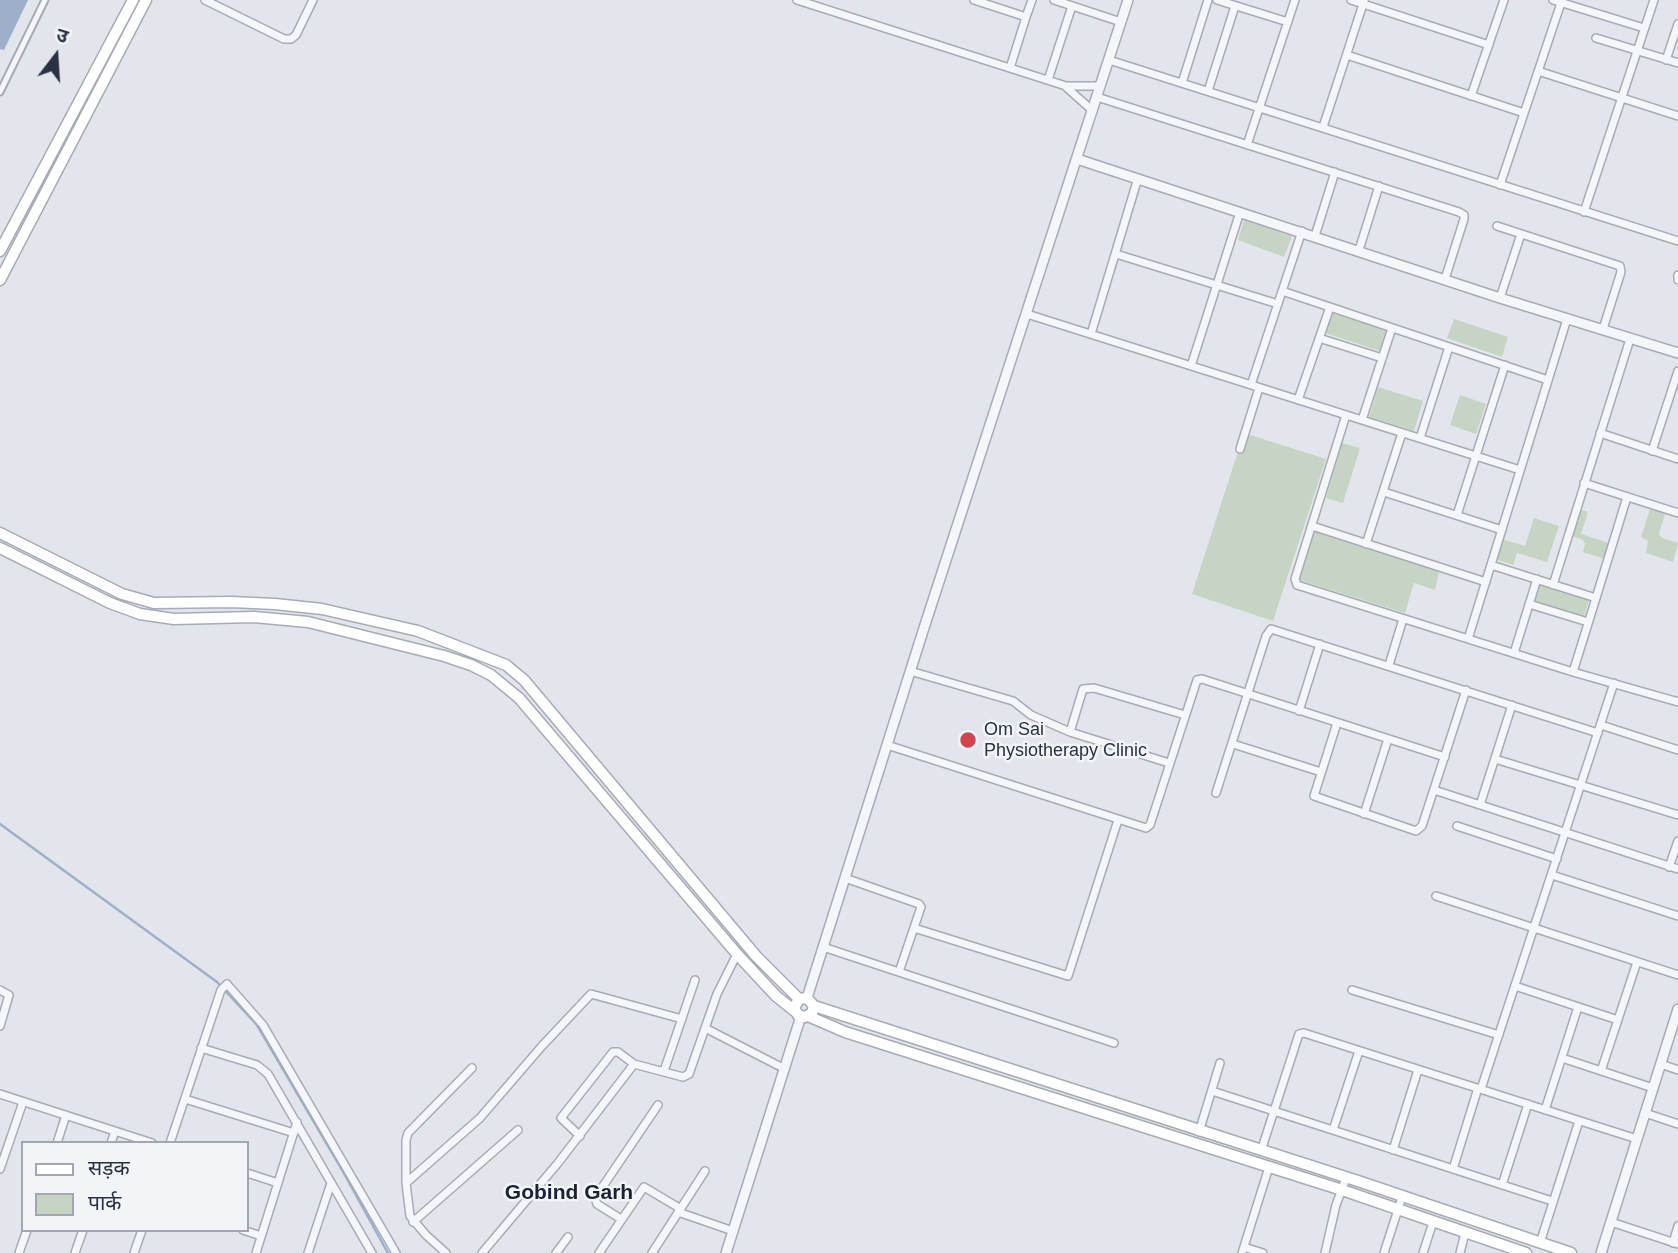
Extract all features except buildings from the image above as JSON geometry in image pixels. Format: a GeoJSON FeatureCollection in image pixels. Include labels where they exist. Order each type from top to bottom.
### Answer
{"type":"FeatureCollection","features":[{"type":"Feature","properties":{"kind":"main road"},"geometry":{"type":"LineString","coordinates":[[0,251],[133,0]]}},
{"type":"Feature","properties":{"kind":"main road"},"geometry":{"type":"LineString","coordinates":[[0,280],[146,0]]}},
{"type":"Feature","properties":{"kind":"main road"},"geometry":{"type":"LineString","coordinates":[[0,533],[122,594],[154,603],[230,602],[322,609],[418,631],[506,665],[524,680],[756,956],[807,1001],[1570,1253]]}},
{"type":"Feature","properties":{"kind":"main road"},"geometry":{"type":"LineString","coordinates":[[0,548],[110,603],[140,614],[174,619],[254,617],[308,622],[471,665],[491,675],[519,698],[737,954],[776,996],[802,1015],[845,1032],[1342,1190],[1526,1253]]}},
{"type":"Feature","properties":{"kind":"main road"},"geometry":{"type":"LineString","coordinates":[[802,1015],[812,1013],[807,1001]]}},
{"type":"Feature","properties":{"kind":"main road"},"geometry":{"type":"LineString","coordinates":[[802,1015],[794,1005],[807,1001]]}},
{"type":"Feature","properties":{"kind":"street"},"geometry":{"type":"LineString","coordinates":[[0,92],[45,0]]}},
{"type":"Feature","properties":{"kind":"street"},"geometry":{"type":"LineString","coordinates":[[205,0],[284,39],[291,39],[296,35],[313,0]]}},
{"type":"Feature","properties":{"kind":"street"},"geometry":{"type":"LineString","coordinates":[[797,0],[1066,86],[1100,86]]}},
{"type":"Feature","properties":{"kind":"street"},"geometry":{"type":"LineString","coordinates":[[974,0],[1026,17]]}},
{"type":"Feature","properties":{"kind":"street"},"geometry":{"type":"LineString","coordinates":[[1010,68],[1032,0]]}},
{"type":"Feature","properties":{"kind":"street"},"geometry":{"type":"LineString","coordinates":[[1054,0],[1121,22]]}},
{"type":"Feature","properties":{"kind":"street"},"geometry":{"type":"LineString","coordinates":[[807,1001],[910,671],[1128,0]]}},
{"type":"Feature","properties":{"kind":"street"},"geometry":{"type":"LineString","coordinates":[[1182,83],[1208,0]]}},
{"type":"Feature","properties":{"kind":"street"},"geometry":{"type":"LineString","coordinates":[[1217,0],[1288,22]]}},
{"type":"Feature","properties":{"kind":"street"},"geometry":{"type":"LineString","coordinates":[[1247,145],[1295,0]]}},
{"type":"Feature","properties":{"kind":"street"},"geometry":{"type":"LineString","coordinates":[[1351,0],[1364,2],[1489,45]]}},
{"type":"Feature","properties":{"kind":"street"},"geometry":{"type":"LineString","coordinates":[[1471,96],[1504,0]]}},
{"type":"Feature","properties":{"kind":"street"},"geometry":{"type":"LineString","coordinates":[[1584,212],[1654,0]]}},
{"type":"Feature","properties":{"kind":"street"},"geometry":{"type":"LineString","coordinates":[[1500,185],[1538,71],[1557,1],[1644,28]]}},
{"type":"Feature","properties":{"kind":"street"},"geometry":{"type":"LineString","coordinates":[[1323,127],[1364,2]]}},
{"type":"Feature","properties":{"kind":"street"},"geometry":{"type":"LineString","coordinates":[[1048,80],[1072,6]]}},
{"type":"Feature","properties":{"kind":"street"},"geometry":{"type":"LineString","coordinates":[[1208,91],[1235,6]]}},
{"type":"Feature","properties":{"kind":"street"},"geometry":{"type":"LineString","coordinates":[[1666,60],[1678,24]]}},
{"type":"Feature","properties":{"kind":"street"},"geometry":{"type":"LineString","coordinates":[[1596,38],[1678,63]]}},
{"type":"Feature","properties":{"kind":"street"},"geometry":{"type":"LineString","coordinates":[[1347,55],[1524,113]]}},
{"type":"Feature","properties":{"kind":"street"},"geometry":{"type":"LineString","coordinates":[[1109,60],[1678,241]]}},
{"type":"Feature","properties":{"kind":"street"},"geometry":{"type":"LineString","coordinates":[[1538,71],[1678,116]]}},
{"type":"Feature","properties":{"kind":"street"},"geometry":{"type":"LineString","coordinates":[[1066,86],[1093,111]]}},
{"type":"Feature","properties":{"kind":"street"},"geometry":{"type":"LineString","coordinates":[[1097,97],[1459,212],[1464,215],[1445,279]]}},
{"type":"Feature","properties":{"kind":"street"},"geometry":{"type":"LineString","coordinates":[[1077,159],[1500,298],[1678,353]]}},
{"type":"Feature","properties":{"kind":"street"},"geometry":{"type":"LineString","coordinates":[[1315,236],[1335,173]]}},
{"type":"Feature","properties":{"kind":"street"},"geometry":{"type":"LineString","coordinates":[[1091,334],[1138,178]]}},
{"type":"Feature","properties":{"kind":"street"},"geometry":{"type":"LineString","coordinates":[[1359,250],[1379,186]]}},
{"type":"Feature","properties":{"kind":"street"},"geometry":{"type":"LineString","coordinates":[[1191,366],[1240,212]]}},
{"type":"Feature","properties":{"kind":"street"},"geometry":{"type":"LineString","coordinates":[[1497,226],[1620,266],[1604,330]]}},
{"type":"Feature","properties":{"kind":"street"},"geometry":{"type":"LineString","coordinates":[[1240,449],[1255,386],[1301,231]]}},
{"type":"Feature","properties":{"kind":"street"},"geometry":{"type":"LineString","coordinates":[[1500,298],[1521,234]]}},
{"type":"Feature","properties":{"kind":"street"},"geometry":{"type":"LineString","coordinates":[[1116,254],[1278,304]]}},
{"type":"Feature","properties":{"kind":"street"},"geometry":{"type":"LineString","coordinates":[[1282,291],[1548,380]]}},
{"type":"Feature","properties":{"kind":"street"},"geometry":{"type":"LineString","coordinates":[[1298,400],[1330,307]]}},
{"type":"Feature","properties":{"kind":"street"},"geometry":{"type":"LineString","coordinates":[[1027,314],[1520,470]]}},
{"type":"Feature","properties":{"kind":"street"},"geometry":{"type":"LineString","coordinates":[[1468,639],[1567,318]]}},
{"type":"Feature","properties":{"kind":"street"},"geometry":{"type":"LineString","coordinates":[[1362,420],[1392,328]]}},
{"type":"Feature","properties":{"kind":"street"},"geometry":{"type":"LineString","coordinates":[[1319,338],[1382,358]]}},
{"type":"Feature","properties":{"kind":"street"},"geometry":{"type":"LineString","coordinates":[[1553,584],[1630,339]]}},
{"type":"Feature","properties":{"kind":"street"},"geometry":{"type":"LineString","coordinates":[[1420,438],[1449,346]]}},
{"type":"Feature","properties":{"kind":"street"},"geometry":{"type":"LineString","coordinates":[[1457,515],[1505,365]]}},
{"type":"Feature","properties":{"kind":"street"},"geometry":{"type":"LineString","coordinates":[[1652,451],[1678,371]]}},
{"type":"Feature","properties":{"kind":"street"},"geometry":{"type":"LineString","coordinates":[[1346,415],[1295,579],[1297,585],[1573,672],[1678,702]]}},
{"type":"Feature","properties":{"kind":"street"},"geometry":{"type":"LineString","coordinates":[[1366,544],[1402,433]]}},
{"type":"Feature","properties":{"kind":"street"},"geometry":{"type":"LineString","coordinates":[[1600,433],[1678,459]]}},
{"type":"Feature","properties":{"kind":"street"},"geometry":{"type":"LineString","coordinates":[[1584,483],[1678,513]]}},
{"type":"Feature","properties":{"kind":"street"},"geometry":{"type":"LineString","coordinates":[[1384,492],[1502,530]]}},
{"type":"Feature","properties":{"kind":"street"},"geometry":{"type":"LineString","coordinates":[[1573,672],[1627,497]]}},
{"type":"Feature","properties":{"kind":"street"},"geometry":{"type":"LineString","coordinates":[[1312,526],[1486,582]]}},
{"type":"Feature","properties":{"kind":"street"},"geometry":{"type":"LineString","coordinates":[[1491,565],[1595,598]]}},
{"type":"Feature","properties":{"kind":"street"},"geometry":{"type":"LineString","coordinates":[[1514,653],[1537,579]]}},
{"type":"Feature","properties":{"kind":"street"},"geometry":{"type":"LineString","coordinates":[[1529,604],[1588,622]]}},
{"type":"Feature","properties":{"kind":"street"},"geometry":{"type":"LineString","coordinates":[[1388,665],[1403,619]]}},
{"type":"Feature","properties":{"kind":"street"},"geometry":{"type":"LineString","coordinates":[[1216,793],[1266,636],[1271,629],[1512,705],[1678,750]]}},
{"type":"Feature","properties":{"kind":"street"},"geometry":{"type":"LineString","coordinates":[[1299,711],[1320,644]]}},
{"type":"Feature","properties":{"kind":"street"},"geometry":{"type":"LineString","coordinates":[[910,671],[1013,701],[1031,715],[1070,732],[1169,763]]}},
{"type":"Feature","properties":{"kind":"street"},"geometry":{"type":"LineString","coordinates":[[887,745],[1146,828],[1150,825],[1197,680],[1202,679],[1445,757]]}},
{"type":"Feature","properties":{"kind":"street"},"geometry":{"type":"LineString","coordinates":[[1453,1169],[1614,683]]}},
{"type":"Feature","properties":{"kind":"street"},"geometry":{"type":"LineString","coordinates":[[1070,732],[1083,689],[1087,687],[1185,715]]}},
{"type":"Feature","properties":{"kind":"street"},"geometry":{"type":"LineString","coordinates":[[1337,723],[1314,794],[1317,798],[1416,831],[1422,826],[1466,690]]}},
{"type":"Feature","properties":{"kind":"street"},"geometry":{"type":"LineString","coordinates":[[1480,805],[1512,705]]}},
{"type":"Feature","properties":{"kind":"street"},"geometry":{"type":"LineString","coordinates":[[1364,814],[1388,739]]}},
{"type":"Feature","properties":{"kind":"street"},"geometry":{"type":"LineString","coordinates":[[1233,744],[1321,772]]}},
{"type":"Feature","properties":{"kind":"street"},"geometry":{"type":"LineString","coordinates":[[1494,759],[1678,816]]}},
{"type":"Feature","properties":{"kind":"street"},"geometry":{"type":"LineString","coordinates":[[1434,790],[1678,869]]}},
{"type":"Feature","properties":{"kind":"street"},"geometry":{"type":"LineString","coordinates":[[914,928],[1068,976],[1118,821]]}},
{"type":"Feature","properties":{"kind":"street"},"geometry":{"type":"LineString","coordinates":[[1457,827],[1557,859]]}},
{"type":"Feature","properties":{"kind":"street"},"geometry":{"type":"LineString","coordinates":[[1669,867],[1678,841]]}},
{"type":"Feature","properties":{"kind":"street"},"geometry":{"type":"LineString","coordinates":[[1552,875],[1678,916]]}},
{"type":"Feature","properties":{"kind":"street"},"geometry":{"type":"LineString","coordinates":[[845,878],[921,907],[900,972]]}},
{"type":"Feature","properties":{"kind":"street"},"geometry":{"type":"LineString","coordinates":[[1436,896],[1678,975]]}},
{"type":"Feature","properties":{"kind":"street"},"geometry":{"type":"LineString","coordinates":[[823,947],[1114,1044]]}},
{"type":"Feature","properties":{"kind":"street"},"geometry":{"type":"LineString","coordinates":[[580,1136],[562,1121],[562,1116],[612,1052],[618,1052],[634,1063],[683,1077],[689,1074],[717,994],[737,954]]}},
{"type":"Feature","properties":{"kind":"street"},"geometry":{"type":"LineString","coordinates":[[1601,1071],[1637,962]]}},
{"type":"Feature","properties":{"kind":"street"},"geometry":{"type":"LineString","coordinates":[[664,1071],[695,980]]}},
{"type":"Feature","properties":{"kind":"street"},"geometry":{"type":"LineString","coordinates":[[171,1141],[222,988],[229,986],[264,1025],[396,1253]]}},
{"type":"Feature","properties":{"kind":"street"},"geometry":{"type":"LineString","coordinates":[[1515,986],[1618,1020]]}},
{"type":"Feature","properties":{"kind":"street"},"geometry":{"type":"LineString","coordinates":[[0,990],[9,995],[0,1026]]}},
{"type":"Feature","properties":{"kind":"street"},"geometry":{"type":"LineString","coordinates":[[1352,990],[1499,1035]]}},
{"type":"Feature","properties":{"kind":"street"},"geometry":{"type":"LineString","coordinates":[[406,1183],[480,1118],[591,994],[682,1019]]}},
{"type":"Feature","properties":{"kind":"street"},"geometry":{"type":"LineString","coordinates":[[1545,1110],[1578,1007]]}},
{"type":"Feature","properties":{"kind":"street"},"geometry":{"type":"LineString","coordinates":[[1601,1253],[1678,1009]]}},
{"type":"Feature","properties":{"kind":"street"},"geometry":{"type":"LineString","coordinates":[[726,1253],[802,1015]]}},
{"type":"Feature","properties":{"kind":"street"},"geometry":{"type":"LineString","coordinates":[[705,1028],[785,1069]]}},
{"type":"Feature","properties":{"kind":"street"},"geometry":{"type":"LineString","coordinates":[[1261,1151],[1301,1033],[1637,1139]]}},
{"type":"Feature","properties":{"kind":"street"},"geometry":{"type":"LineString","coordinates":[[201,1048],[263,1069],[373,1253]]}},
{"type":"Feature","properties":{"kind":"street"},"geometry":{"type":"LineString","coordinates":[[1333,1130],[1359,1051]]}},
{"type":"Feature","properties":{"kind":"street"},"geometry":{"type":"LineString","coordinates":[[1562,1058],[1653,1088]]}},
{"type":"Feature","properties":{"kind":"street"},"geometry":{"type":"LineString","coordinates":[[482,1253],[580,1136],[634,1063]]}},
{"type":"Feature","properties":{"kind":"street"},"geometry":{"type":"LineString","coordinates":[[1199,1132],[1220,1063]]}},
{"type":"Feature","properties":{"kind":"street"},"geometry":{"type":"LineString","coordinates":[[1661,1064],[1678,1070]]}},
{"type":"Feature","properties":{"kind":"street"},"geometry":{"type":"LineString","coordinates":[[446,1253],[413,1222],[408,1208],[406,1140],[408,1133],[472,1068]]}},
{"type":"Feature","properties":{"kind":"street"},"geometry":{"type":"LineString","coordinates":[[1393,1150],[1419,1070]]}},
{"type":"Feature","properties":{"kind":"street"},"geometry":{"type":"LineString","coordinates":[[1212,1091],[1552,1201]]}},
{"type":"Feature","properties":{"kind":"street"},"geometry":{"type":"LineString","coordinates":[[0,1094],[146,1141]]}},
{"type":"Feature","properties":{"kind":"street"},"geometry":{"type":"LineString","coordinates":[[185,1099],[293,1133]]}},
{"type":"Feature","properties":{"kind":"street"},"geometry":{"type":"LineString","coordinates":[[0,1169],[23,1102]]}},
{"type":"Feature","properties":{"kind":"street"},"geometry":{"type":"LineString","coordinates":[[1502,1185],[1528,1104]]}},
{"type":"Feature","properties":{"kind":"street"},"geometry":{"type":"LineString","coordinates":[[621,1219],[597,1204],[595,1198],[658,1105]]}},
{"type":"Feature","properties":{"kind":"street"},"geometry":{"type":"LineString","coordinates":[[1645,1113],[1678,1124]]}},
{"type":"Feature","properties":{"kind":"street"},"geometry":{"type":"LineString","coordinates":[[58,1141],[66,1115]]}},
{"type":"Feature","properties":{"kind":"street"},"geometry":{"type":"LineString","coordinates":[[1540,1243],[1579,1121]]}},
{"type":"Feature","properties":{"kind":"street"},"geometry":{"type":"LineString","coordinates":[[256,1253],[297,1122]]}},
{"type":"Feature","properties":{"kind":"street"},"geometry":{"type":"LineString","coordinates":[[413,1222],[518,1130]]}},
{"type":"Feature","properties":{"kind":"street"},"geometry":{"type":"LineString","coordinates":[[112,1141],[115,1131]]}},
{"type":"Feature","properties":{"kind":"street"},"geometry":{"type":"LineString","coordinates":[[1263,1253],[1243,1250],[1269,1167]]}},
{"type":"Feature","properties":{"kind":"street"},"geometry":{"type":"LineString","coordinates":[[652,1253],[705,1171]]}},
{"type":"Feature","properties":{"kind":"street"},"geometry":{"type":"LineString","coordinates":[[248,1173],[278,1183]]}},
{"type":"Feature","properties":{"kind":"street"},"geometry":{"type":"LineString","coordinates":[[1325,1253],[1330,1226],[1346,1178]]}},
{"type":"Feature","properties":{"kind":"street"},"geometry":{"type":"LineString","coordinates":[[308,1253],[331,1183]]}},
{"type":"Feature","properties":{"kind":"street"},"geometry":{"type":"LineString","coordinates":[[599,1253],[644,1186],[680,1211],[733,1231]]}},
{"type":"Feature","properties":{"kind":"street"},"geometry":{"type":"LineString","coordinates":[[1384,1253],[1402,1197]]}},
{"type":"Feature","properties":{"kind":"street"},"geometry":{"type":"LineString","coordinates":[[1423,1253],[1433,1222]]}},
{"type":"Feature","properties":{"kind":"street"},"geometry":{"type":"LineString","coordinates":[[1611,1222],[1675,1244],[1678,1226]]}},
{"type":"Feature","properties":{"kind":"street"},"geometry":{"type":"LineString","coordinates":[[19,1253],[26,1232]]}},
{"type":"Feature","properties":{"kind":"street"},"geometry":{"type":"LineString","coordinates":[[75,1253],[82,1232]]}},
{"type":"Feature","properties":{"kind":"street"},"geometry":{"type":"LineString","coordinates":[[136,1253],[141,1232]]}},
{"type":"Feature","properties":{"kind":"street"},"geometry":{"type":"LineString","coordinates":[[248,1232],[261,1236]]}},
{"type":"Feature","properties":{"kind":"street"},"geometry":{"type":"LineString","coordinates":[[1460,1253],[1465,1233]]}},
{"type":"Feature","properties":{"kind":"street"},"geometry":{"type":"LineString","coordinates":[[556,1253],[568,1237]]}},
{"type":"Feature","properties":{"kind":"street"},"geometry":{"type":"LineString","coordinates":[[363,1253],[366,1242]]}},
{"type":"Feature","properties":{"kind":"green space"},"geometry":{"type":"Polygon","coordinates":[[[1244,220],[1292,236],[1284,257],[1238,240],[1244,220]]]}},
{"type":"Feature","properties":{"kind":"green space"},"geometry":{"type":"Polygon","coordinates":[[[1332,313],[1387,331],[1380,351],[1325,333],[1332,313]]]}},
{"type":"Feature","properties":{"kind":"green space"},"geometry":{"type":"Polygon","coordinates":[[[1454,319],[1508,337],[1502,357],[1447,338],[1454,319]]]}},
{"type":"Feature","properties":{"kind":"green space"},"geometry":{"type":"Polygon","coordinates":[[[1378,387],[1423,401],[1414,431],[1369,417],[1378,387]]]}},
{"type":"Feature","properties":{"kind":"green space"},"geometry":{"type":"Polygon","coordinates":[[[1460,395],[1486,404],[1476,434],[1450,425],[1460,395]]]}},
{"type":"Feature","properties":{"kind":"green space"},"geometry":{"type":"Polygon","coordinates":[[[1244,433],[1326,459],[1273,621],[1192,594],[1244,433]]]}},
{"type":"Feature","properties":{"kind":"green space"},"geometry":{"type":"Polygon","coordinates":[[[1342,443],[1360,448],[1343,503],[1326,498],[1342,443]]]}},
{"type":"Feature","properties":{"kind":"green space"},"geometry":{"type":"Polygon","coordinates":[[[1572,507],[1588,512],[1581,534],[1609,543],[1605,559],[1583,552],[1583,540],[1564,533],[1572,507]]]}},
{"type":"Feature","properties":{"kind":"green space"},"geometry":{"type":"Polygon","coordinates":[[[1650,509],[1665,513],[1659,534],[1662,538],[1678,543],[1673,562],[1646,553],[1648,541],[1641,537],[1650,509]]]}},
{"type":"Feature","properties":{"kind":"green space"},"geometry":{"type":"Polygon","coordinates":[[[1534,518],[1559,526],[1547,562],[1517,553],[1513,565],[1492,558],[1498,538],[1525,546],[1534,518]]]}},
{"type":"Feature","properties":{"kind":"green space"},"geometry":{"type":"Polygon","coordinates":[[[1314,530],[1439,572],[1435,590],[1414,583],[1405,613],[1299,580],[1314,530]]]}},
{"type":"Feature","properties":{"kind":"green space"},"geometry":{"type":"Polygon","coordinates":[[[1534,582],[1589,600],[1584,617],[1529,599],[1534,582]]]}},
{"type":"Feature","properties":{"kind":"water"},"geometry":{"type":"Polygon","coordinates":[[[0,0],[28,0],[4,50],[0,49],[0,0]]]}},
{"type":"Feature","properties":{"kind":"waterway"},"geometry":{"type":"LineString","coordinates":[[0,824],[217,982],[257,1025],[388,1253]]}},
{"type":"Feature","properties":{"kind":"place","name":"Om Sai Physiotherapy Clinic"},"geometry":{"type":"Point","coordinates":[968,740]}},
{"type":"Feature","properties":{"kind":"district","name":"Gobind Garh"},"geometry":{"type":"Point","coordinates":[569,1193]}}]}
